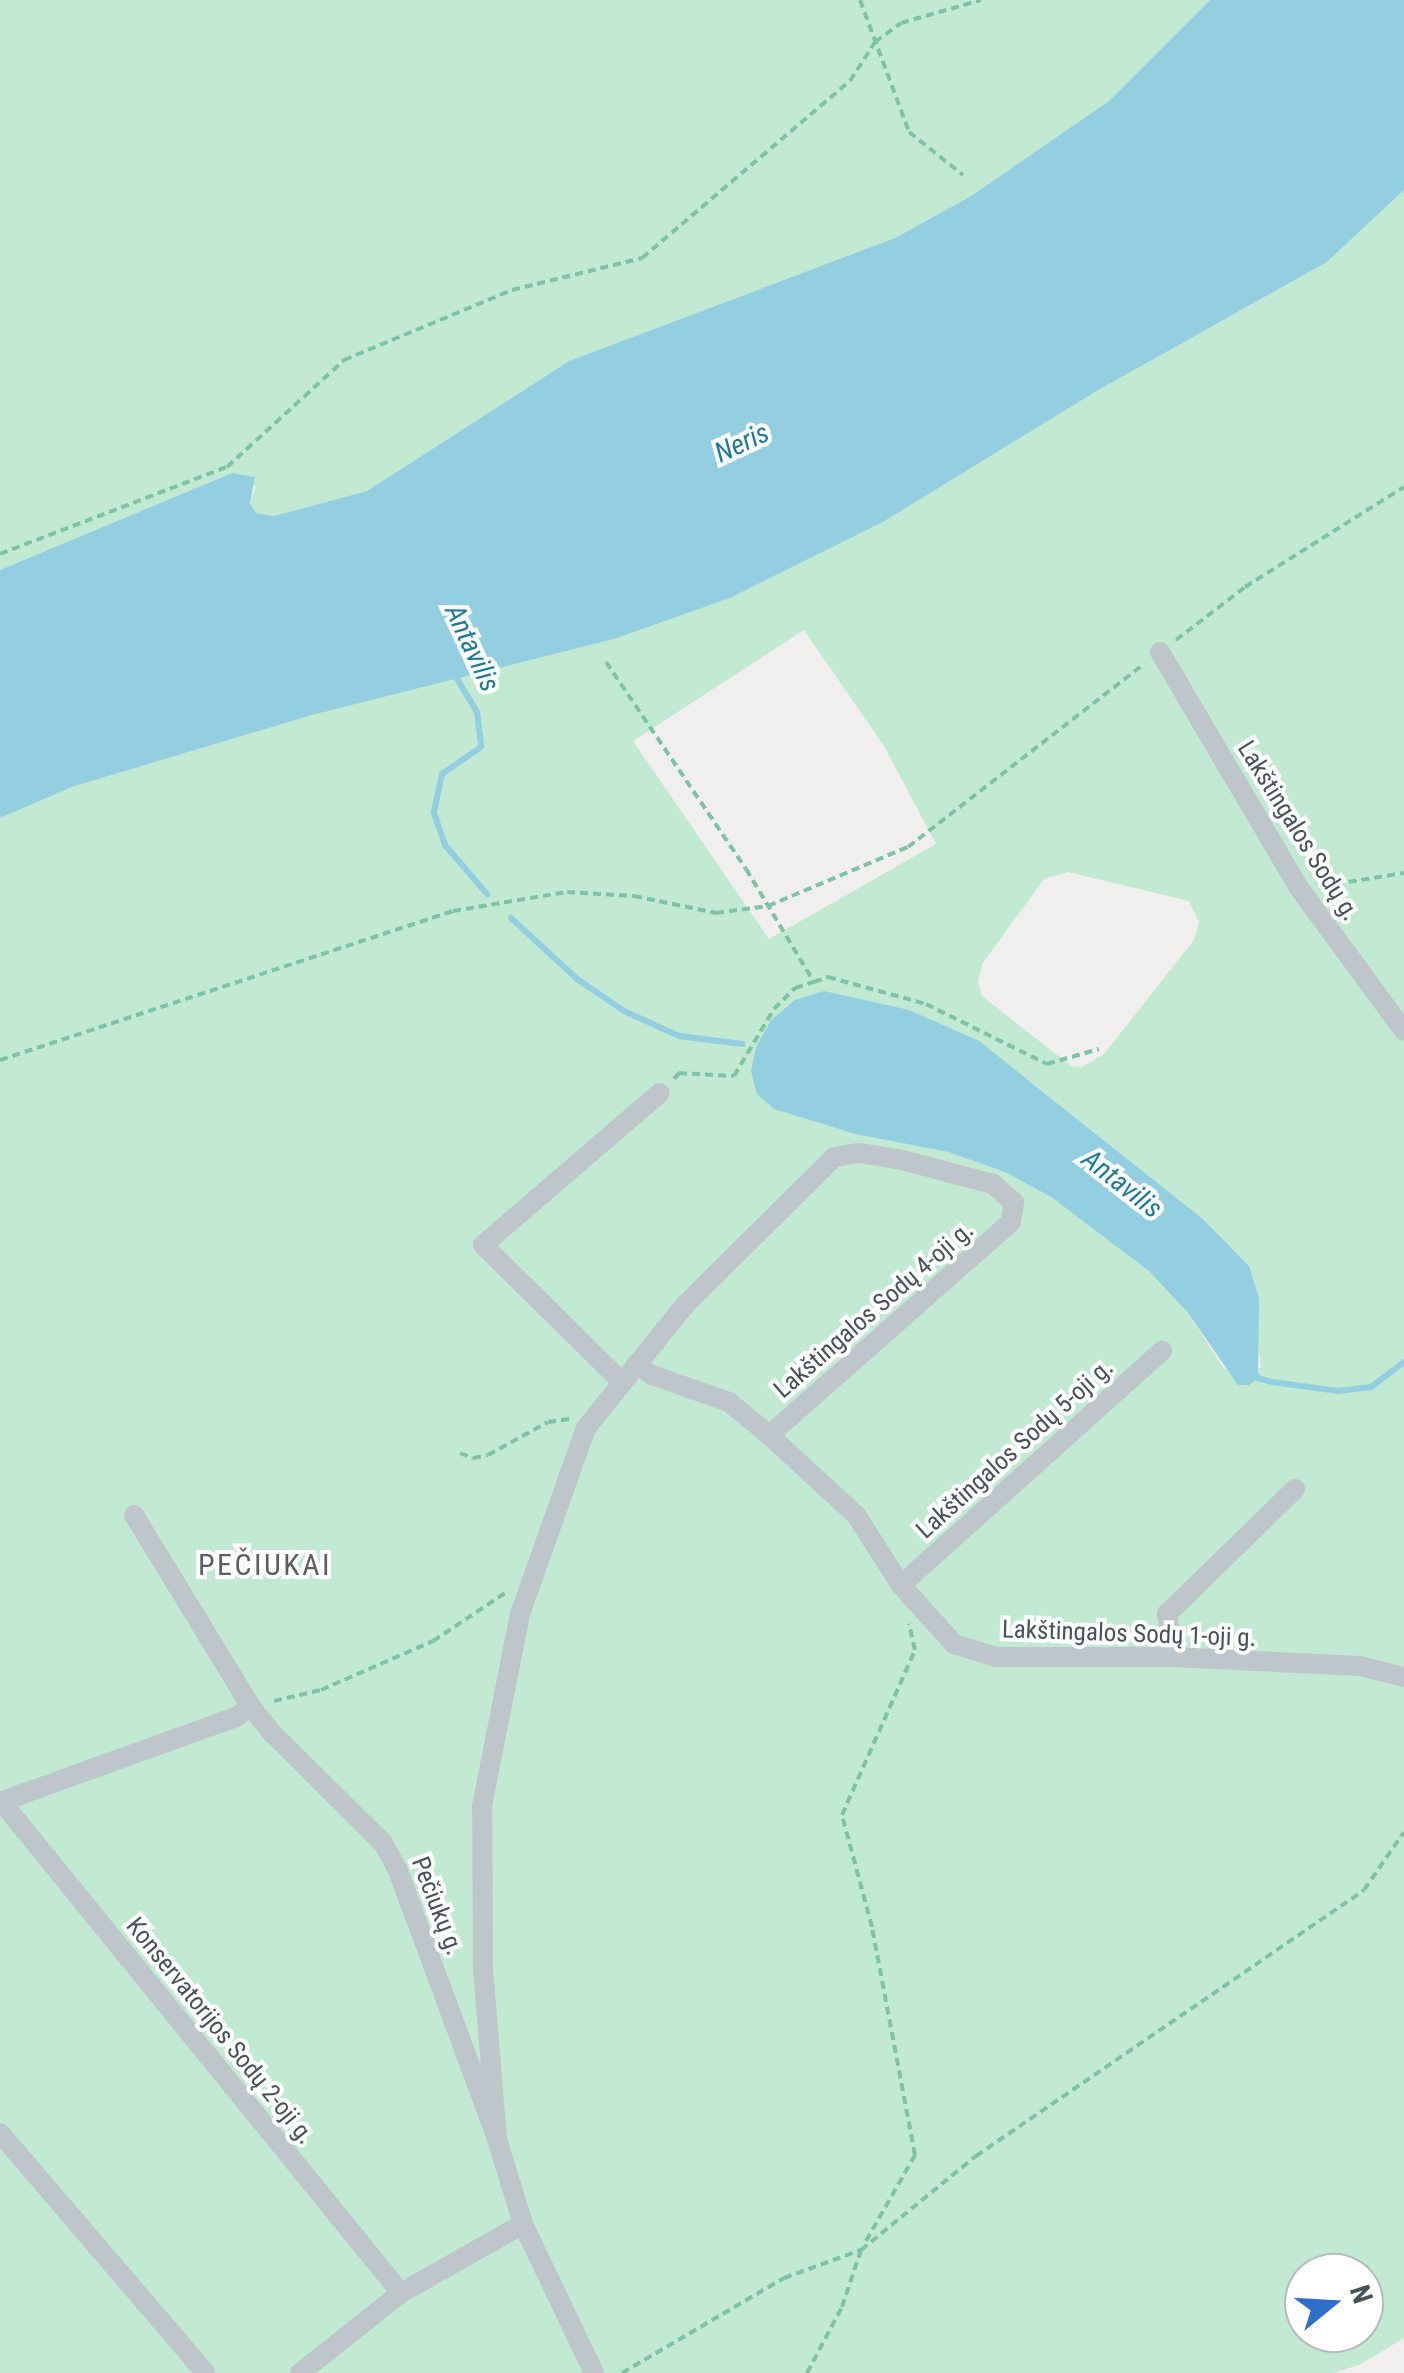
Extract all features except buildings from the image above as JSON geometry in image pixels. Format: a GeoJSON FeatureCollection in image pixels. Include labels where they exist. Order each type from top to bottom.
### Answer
{"type":"FeatureCollection","features":[{"type":"Feature","properties":{"kind":"street","name":"Lakštingalos Sodų g."},"geometry":{"type":"LineString","coordinates":[[1160,652],[1299,888],[1404,1031]]}},
{"type":"Feature","properties":{"kind":"street"},"geometry":{"type":"LineString","coordinates":[[622,1382],[483,1245],[660,1093]]}},
{"type":"Feature","properties":{"kind":"street","name":"Lakštingalos Sodų 4-oji g."},"geometry":{"type":"LineString","coordinates":[[636,1364],[685,1305],[834,1157],[860,1153],[902,1160],[993,1184],[1014,1202],[1012,1222],[769,1435]]}},
{"type":"Feature","properties":{"kind":"street","name":"Lakštingalos Sodų 5-oji g."},"geometry":{"type":"LineString","coordinates":[[901,1585],[1162,1351]]}},
{"type":"Feature","properties":{"kind":"street"},"geometry":{"type":"LineString","coordinates":[[497,2139],[483,1970],[482,1806],[520,1614],[533,1575],[586,1428],[636,1364]]}},
{"type":"Feature","properties":{"kind":"street","name":"Lakštingalos Sodų 1-oji g."},"geometry":{"type":"LineString","coordinates":[[636,1364],[652,1376],[729,1402],[769,1435],[856,1514],[901,1585],[954,1644],[996,1657],[1174,1656],[1360,1666],[1404,1677]]}},
{"type":"Feature","properties":{"kind":"street"},"geometry":{"type":"LineString","coordinates":[[1174,1656],[1168,1614],[1295,1488]]}},
{"type":"Feature","properties":{"kind":"street","name":"Pečiukų g."},"geometry":{"type":"LineString","coordinates":[[134,1515],[252,1707],[273,1734],[383,1843],[397,1868],[497,2139],[523,2224],[594,2373]]}},
{"type":"Feature","properties":{"kind":"street"},"geometry":{"type":"LineString","coordinates":[[0,1801],[236,1717],[252,1707]]}},
{"type":"Feature","properties":{"kind":"street","name":"Konservatorijos Sodų 2-oji g."},"geometry":{"type":"LineString","coordinates":[[0,1801],[402,2293]]}},
{"type":"Feature","properties":{"kind":"street"},"geometry":{"type":"LineString","coordinates":[[0,2133],[206,2373]]}},
{"type":"Feature","properties":{"kind":"street"},"geometry":{"type":"LineString","coordinates":[[300,2373],[402,2293],[523,2224]]}},
{"type":"Feature","properties":{"kind":"path"},"geometry":{"type":"LineString","coordinates":[[860,0],[909,132],[963,175]]}},
{"type":"Feature","properties":{"kind":"path"},"geometry":{"type":"LineString","coordinates":[[0,554],[227,467],[344,360],[512,290],[642,258],[850,81],[876,42],[901,23],[981,0]]}},
{"type":"Feature","properties":{"kind":"path"},"geometry":{"type":"LineString","coordinates":[[0,1060],[453,911],[568,892],[634,896],[716,913],[768,906],[908,847],[1245,586],[1404,487]]}},
{"type":"Feature","properties":{"kind":"path"},"geometry":{"type":"LineString","coordinates":[[606,662],[814,982]]}},
{"type":"Feature","properties":{"kind":"path"},"geometry":{"type":"LineString","coordinates":[[1299,888],[1364,882],[1404,873]]}},
{"type":"Feature","properties":{"kind":"path"},"geometry":{"type":"LineString","coordinates":[[660,1093],[680,1073],[734,1076],[774,1009],[795,988],[828,977],[926,1004],[1047,1064],[1099,1050]]}},
{"type":"Feature","properties":{"kind":"path"},"geometry":{"type":"LineString","coordinates":[[460,1453],[473,1458],[488,1455],[560,1418],[586,1428]]}},
{"type":"Feature","properties":{"kind":"path"},"geometry":{"type":"LineString","coordinates":[[252,1707],[321,1690],[433,1641],[533,1575]]}},
{"type":"Feature","properties":{"kind":"path"},"geometry":{"type":"LineString","coordinates":[[807,2373],[842,2307],[861,2250],[916,2155],[872,1927],[842,1814],[915,1650],[908,1618]]}},
{"type":"Feature","properties":{"kind":"path"},"geometry":{"type":"LineString","coordinates":[[622,2373],[784,2278],[861,2250],[976,2156],[1364,1890],[1404,1832]]}},
{"type":"Feature","properties":{"kind":"green space"},"geometry":{"type":"Polygon","coordinates":[[[0,0],[1210,0],[1109,101],[971,196],[895,238],[569,361],[367,491],[274,516],[256,513],[250,502],[256,487],[232,473],[0,570],[0,0]]]}},
{"type":"Feature","properties":{"kind":"green space"},"geometry":{"type":"Polygon","coordinates":[[[1404,190],[1404,2338],[1384,2350],[1384,2253],[1284,2253],[1284,2353],[1379,2353],[1334,2373],[0,2373],[0,818],[72,787],[312,715],[614,639],[730,598],[883,522],[1095,392],[1327,262],[1404,190]],[[804,630],[633,741],[769,939],[936,844],[884,746],[804,630]],[[1068,872],[1044,879],[982,964],[978,982],[982,996],[1071,1066],[1082,1067],[1104,1054],[1194,940],[1199,922],[1189,901],[1068,872]],[[1026,1078],[774,1109],[855,1134],[948,1152],[1005,1172],[1051,1197],[1149,1271],[1188,1313],[1224,1369],[1261,1368],[1249,1266],[1203,1219],[1026,1078]]]}},
{"type":"Feature","properties":{"kind":"water","name":"Neris"},"geometry":{"type":"Polygon","coordinates":[[[1210,0],[1404,0],[1404,190],[1327,262],[1095,392],[883,522],[730,598],[614,639],[312,715],[72,787],[0,818],[0,570],[232,473],[255,477],[250,503],[256,513],[274,516],[367,491],[569,361],[895,238],[971,196],[1109,101],[1210,0]]]}},
{"type":"Feature","properties":{"kind":"water"},"geometry":{"type":"Polygon","coordinates":[[[824,991],[909,1010],[979,1041],[1203,1219],[1249,1266],[1259,1298],[1258,1378],[1249,1385],[1238,1385],[1188,1313],[1149,1271],[1051,1197],[1005,1172],[948,1152],[855,1134],[774,1109],[757,1094],[751,1071],[756,1047],[771,1020],[795,1000],[824,991]]]}},
{"type":"Feature","properties":{"kind":"waterway","name":"Antavilis"},"geometry":{"type":"LineString","coordinates":[[453,672],[477,712],[481,747],[442,774],[434,813],[445,845],[487,894]]}},
{"type":"Feature","properties":{"kind":"waterway","name":"Antavilis"},"geometry":{"type":"LineString","coordinates":[[511,918],[577,979],[624,1011],[679,1036],[742,1044]]}},
{"type":"Feature","properties":{"kind":"waterway","name":"Antavilis"},"geometry":{"type":"LineString","coordinates":[[1254,1372],[1258,1378],[1272,1382],[1338,1391],[1371,1387],[1404,1362]]}},
{"type":"Feature","properties":{"kind":"district","name":"PEČIUKAI"},"geometry":{"type":"Point","coordinates":[265,1565]}}]}
